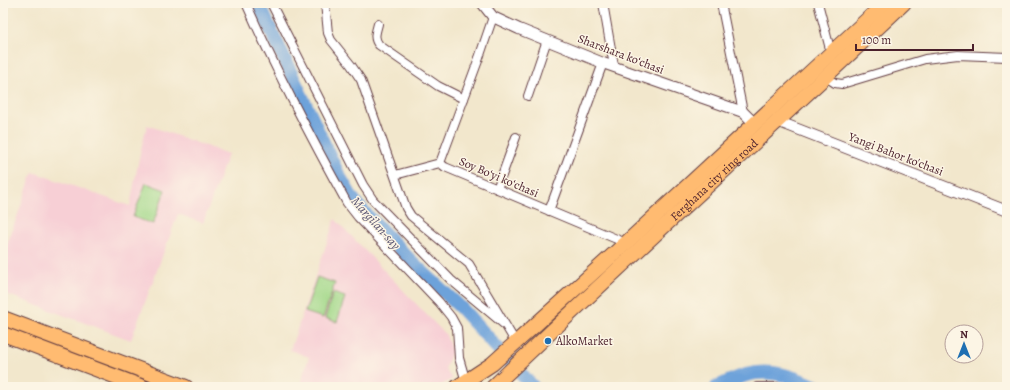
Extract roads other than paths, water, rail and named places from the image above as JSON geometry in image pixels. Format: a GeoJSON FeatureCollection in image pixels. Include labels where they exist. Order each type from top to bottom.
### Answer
{"type":"FeatureCollection","features":[{"type":"Feature","properties":{"kind":"highway","name":"Ferghana city ring road"},"geometry":{"type":"LineString","coordinates":[[462,385],[492,364],[516,343],[884,3]]}},
{"type":"Feature","properties":{"kind":"highway","name":"Ferghana city ring road"},"geometry":{"type":"LineString","coordinates":[[496,384],[904,3]]}},
{"type":"Feature","properties":{"kind":"highway"},"geometry":{"type":"LineString","coordinates":[[3,318],[186,387]]}},
{"type":"Feature","properties":{"kind":"highway"},"geometry":{"type":"LineString","coordinates":[[3,334],[143,387]]}},
{"type":"Feature","properties":{"kind":"street"},"geometry":{"type":"LineString","coordinates":[[246,3],[298,111],[347,204],[451,316],[457,328],[462,385]]}},
{"type":"Feature","properties":{"kind":"street"},"geometry":{"type":"LineString","coordinates":[[271,3],[363,185],[373,200],[451,280],[506,326]]}},
{"type":"Feature","properties":{"kind":"street"},"geometry":{"type":"LineString","coordinates":[[325,3],[328,33],[331,40],[361,80],[406,208],[411,216],[468,264],[516,343]]}},
{"type":"Feature","properties":{"kind":"street","name":"Sharshara koʻchasi"},"geometry":{"type":"LineString","coordinates":[[482,3],[493,16],[519,29],[603,63],[743,112],[754,123]]}},
{"type":"Feature","properties":{"kind":"street"},"geometry":{"type":"LineString","coordinates":[[603,3],[614,66]]}},
{"type":"Feature","properties":{"kind":"street"},"geometry":{"type":"LineString","coordinates":[[721,3],[743,112]]}},
{"type":"Feature","properties":{"kind":"street"},"geometry":{"type":"LineString","coordinates":[[818,3],[831,52]]}},
{"type":"Feature","properties":{"kind":"street","name":"Soy Boʻyi koʻchasi"},"geometry":{"type":"LineString","coordinates":[[493,16],[440,163],[445,167],[626,243]]}},
{"type":"Feature","properties":{"kind":"street"},"geometry":{"type":"LineString","coordinates":[[378,24],[375,40],[379,45],[438,86],[464,99]]}},
{"type":"Feature","properties":{"kind":"street"},"geometry":{"type":"LineString","coordinates":[[528,96],[547,40]]}},
{"type":"Feature","properties":{"kind":"street"},"geometry":{"type":"LineString","coordinates":[[826,77],[835,83],[842,84],[926,59],[958,55],[1007,57]]}},
{"type":"Feature","properties":{"kind":"street"},"geometry":{"type":"LineString","coordinates":[[549,211],[603,63]]}},
{"type":"Feature","properties":{"kind":"street","name":"Yangi Bahor ko'chasi"},"geometry":{"type":"LineString","coordinates":[[777,121],[1007,211]]}},
{"type":"Feature","properties":{"kind":"street"},"geometry":{"type":"LineString","coordinates":[[497,189],[516,137]]}},
{"type":"Feature","properties":{"kind":"street"},"geometry":{"type":"LineString","coordinates":[[395,175],[440,163]]}},
{"type":"Feature","properties":{"kind":"street"},"geometry":{"type":"LineString","coordinates":[[757,387],[777,387]]}},
{"type":"Feature","properties":{"kind":"waterway","name":"Margilan-say"},"geometry":{"type":"LineString","coordinates":[[258,3],[338,174],[352,198],[410,260],[460,307],[533,387]]}},
{"type":"Feature","properties":{"kind":"waterway","name":"Margilan-say"},"geometry":{"type":"LineString","coordinates":[[717,387],[735,379],[755,373],[773,373],[791,377],[817,387]]}},
{"type":"Feature","properties":{"kind":"place","name":"AlkoMarket"},"geometry":{"type":"Point","coordinates":[548,341]}}]}
